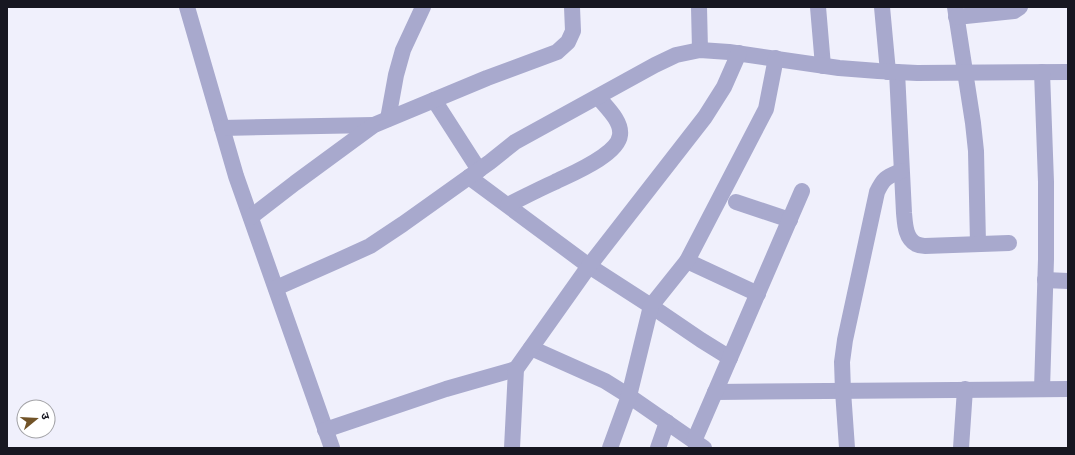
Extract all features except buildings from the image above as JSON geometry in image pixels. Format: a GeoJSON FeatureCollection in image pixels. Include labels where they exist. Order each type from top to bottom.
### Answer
{"type":"FeatureCollection","features":[{"type":"Feature","properties":{"kind":"street"},"geometry":{"type":"LineString","coordinates":[[187,7],[236,176],[332,448]]}},
{"type":"Feature","properties":{"kind":"street"},"geometry":{"type":"LineString","coordinates":[[381,122],[403,50],[423,7]]}},
{"type":"Feature","properties":{"kind":"street"},"geometry":{"type":"LineString","coordinates":[[251,217],[295,183],[381,122],[557,52],[568,42],[573,31],[572,7]]}},
{"type":"Feature","properties":{"kind":"street"},"geometry":{"type":"LineString","coordinates":[[699,7],[700,50]]}},
{"type":"Feature","properties":{"kind":"street"},"geometry":{"type":"LineString","coordinates":[[818,7],[823,66]]}},
{"type":"Feature","properties":{"kind":"street"},"geometry":{"type":"LineString","coordinates":[[882,7],[892,72],[904,213],[906,229],[910,238],[916,244],[925,246],[1009,243]]}},
{"type":"Feature","properties":{"kind":"street"},"geometry":{"type":"LineString","coordinates":[[978,244],[976,151],[956,12],[1014,11],[1020,7]]}},
{"type":"Feature","properties":{"kind":"street"},"geometry":{"type":"LineString","coordinates":[[276,288],[370,246],[403,224],[515,142],[676,55],[700,50],[739,53],[823,66],[892,72],[1068,72]]}},
{"type":"Feature","properties":{"kind":"street"},"geometry":{"type":"LineString","coordinates":[[512,448],[516,369],[589,266],[706,117],[724,87],[739,53]]}},
{"type":"Feature","properties":{"kind":"street"},"geometry":{"type":"LineString","coordinates":[[610,448],[629,396],[652,306],[687,261],[766,109],[776,58]]}},
{"type":"Feature","properties":{"kind":"street"},"geometry":{"type":"LineString","coordinates":[[1042,72],[1046,182],[1042,389]]}},
{"type":"Feature","properties":{"kind":"street"},"geometry":{"type":"LineString","coordinates":[[508,205],[581,170],[607,153],[618,142],[620,134],[616,120],[598,97]]}},
{"type":"Feature","properties":{"kind":"street"},"geometry":{"type":"LineString","coordinates":[[434,100],[474,173],[508,205],[589,266],[730,358]]}},
{"type":"Feature","properties":{"kind":"street"},"geometry":{"type":"LineString","coordinates":[[222,128],[381,122]]}},
{"type":"Feature","properties":{"kind":"street"},"geometry":{"type":"LineString","coordinates":[[847,448],[842,362],[845,340],[877,192],[882,181],[901,171]]}},
{"type":"Feature","properties":{"kind":"street"},"geometry":{"type":"LineString","coordinates":[[531,348],[605,381],[699,444],[715,392],[802,191]]}},
{"type":"Feature","properties":{"kind":"street"},"geometry":{"type":"LineString","coordinates":[[736,202],[790,220]]}},
{"type":"Feature","properties":{"kind":"street"},"geometry":{"type":"LineString","coordinates":[[687,261],[758,294]]}},
{"type":"Feature","properties":{"kind":"street"},"geometry":{"type":"LineString","coordinates":[[1045,280],[1068,281]]}},
{"type":"Feature","properties":{"kind":"street"},"geometry":{"type":"LineString","coordinates":[[325,430],[446,389],[516,369]]}},
{"type":"Feature","properties":{"kind":"street"},"geometry":{"type":"LineString","coordinates":[[961,448],[965,389]]}},
{"type":"Feature","properties":{"kind":"street"},"geometry":{"type":"LineString","coordinates":[[715,392],[1068,389]]}},
{"type":"Feature","properties":{"kind":"street"},"geometry":{"type":"LineString","coordinates":[[658,448],[667,422]]}}]}
